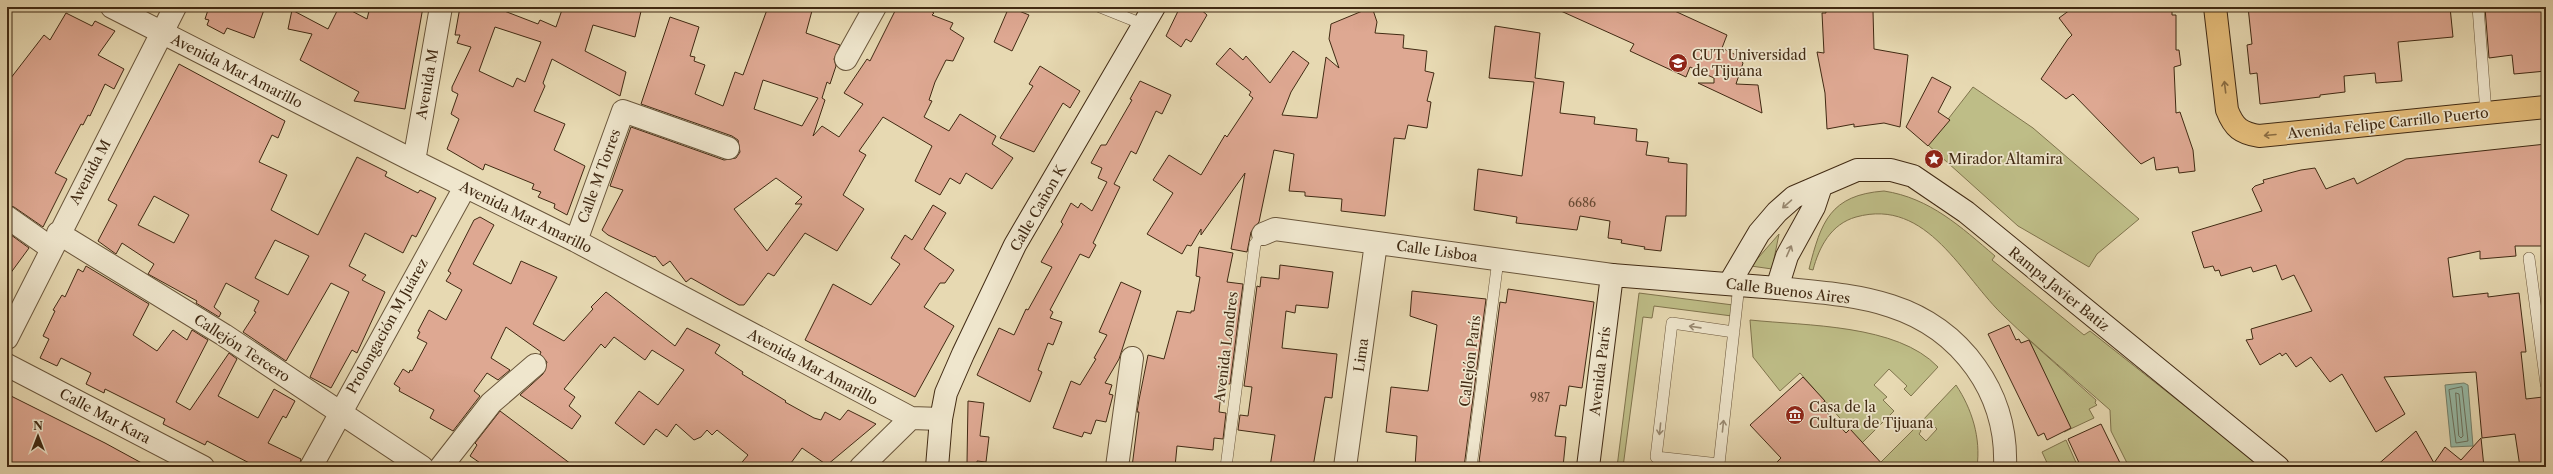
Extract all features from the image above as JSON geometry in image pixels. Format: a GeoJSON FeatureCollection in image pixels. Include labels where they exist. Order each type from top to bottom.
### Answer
{"type":"FeatureCollection","features":[{"type":"Feature","properties":{"kind":"main road","name":"Avenida Felipe Carrillo Puerto"},"geometry":{"type":"LineString","coordinates":[[2215,7],[2227,110],[2233,125],[2244,134],[2259,136],[2546,107]]}},
{"type":"Feature","properties":{"kind":"street","name":"Avenida Mar Amarillo"},"geometry":{"type":"LineString","coordinates":[[112,7],[465,187],[576,240],[910,418],[941,419]]}},
{"type":"Feature","properties":{"kind":"street","name":"Avenida M"},"geometry":{"type":"LineString","coordinates":[[7,338],[54,241],[163,33],[175,7]]}},
{"type":"Feature","properties":{"kind":"street","name":"Avenida M"},"geometry":{"type":"LineString","coordinates":[[414,161],[441,7]]}},
{"type":"Feature","properties":{"kind":"street"},"geometry":{"type":"LineString","coordinates":[[846,59],[875,7]]}},
{"type":"Feature","properties":{"kind":"street","name":"Calle Cañon K"},"geometry":{"type":"LineString","coordinates":[[937,467],[941,419],[946,392],[1015,245],[1150,16]]}},
{"type":"Feature","properties":{"kind":"street","name":"Calle M Torres"},"geometry":{"type":"LineString","coordinates":[[576,240],[622,111],[728,148]]}},
{"type":"Feature","properties":{"kind":"street","name":"Rampa Javier Batiz"},"geometry":{"type":"LineString","coordinates":[[1734,284],[1759,233],[1777,212],[1794,198],[1857,170],[1891,170],[1913,176],[1966,212],[2278,467]]}},
{"type":"Feature","properties":{"kind":"street"},"geometry":{"type":"LineString","coordinates":[[1777,288],[1787,256],[1814,207],[1821,186]]}},
{"type":"Feature","properties":{"kind":"street","name":"Prolongación M Juárez"},"geometry":{"type":"LineString","coordinates":[[311,467],[465,187]]}},
{"type":"Feature","properties":{"kind":"street","name":"Callejón Tercero"},"geometry":{"type":"LineString","coordinates":[[7,217],[54,241],[224,335],[422,467]]}},
{"type":"Feature","properties":{"kind":"street","name":"Calle Lisboa"},"geometry":{"type":"LineString","coordinates":[[1263,234],[1275,229],[1612,275]]}},
{"type":"Feature","properties":{"kind":"street","name":"Lima"},"geometry":{"type":"LineString","coordinates":[[1345,467],[1376,243]]}},
{"type":"Feature","properties":{"kind":"street","name":"Calle Buenos Aires"},"geometry":{"type":"LineString","coordinates":[[1612,275],[1830,293],[1891,306],[1930,323],[1962,350],[1995,400],[2005,434],[2005,467]]}},
{"type":"Feature","properties":{"kind":"street","name":"Avenida París"},"geometry":{"type":"LineString","coordinates":[[1588,467],[1612,275]]}},
{"type":"Feature","properties":{"kind":"street"},"geometry":{"type":"LineString","coordinates":[[1117,467],[1132,358]]}},
{"type":"Feature","properties":{"kind":"street","name":"Calle Mar Kara"},"geometry":{"type":"LineString","coordinates":[[7,365],[203,467]]}},
{"type":"Feature","properties":{"kind":"street"},"geometry":{"type":"LineString","coordinates":[[441,467],[491,403],[535,365]]}},
{"type":"Feature","properties":{"kind":"street"},"geometry":{"type":"LineString","coordinates":[[861,467],[910,418]]}},
{"type":"Feature","properties":{"kind":"lane"},"geometry":{"type":"LineString","coordinates":[[1100,7],[1150,16]]}},
{"type":"Feature","properties":{"kind":"lane"},"geometry":{"type":"LineString","coordinates":[[2478,7],[2486,113]]}},
{"type":"Feature","properties":{"kind":"lane","name":"Avenida Londres"},"geometry":{"type":"LineString","coordinates":[[1226,467],[1254,244],[1263,234]]}},
{"type":"Feature","properties":{"kind":"lane"},"geometry":{"type":"LineString","coordinates":[[2529,258],[2546,384]]}},
{"type":"Feature","properties":{"kind":"lane","name":"Callejón París"},"geometry":{"type":"LineString","coordinates":[[1471,467],[1498,260]]}},
{"type":"Feature","properties":{"kind":"lane"},"geometry":{"type":"LineString","coordinates":[[1734,284],[1734,332],[1721,466],[1656,457],[1672,323],[1734,332]]}},
{"type":"Feature","properties":{"kind":"shaded area"},"geometry":{"type":"Polygon","coordinates":[[[1973,87],[2033,128],[2139,219],[2097,254],[2089,267],[2018,226],[1928,145],[1973,87]]]}},
{"type":"Feature","properties":{"kind":"shaded area"},"geometry":{"type":"Polygon","coordinates":[[[1884,191],[1916,200],[1944,215],[1995,256],[1992,260],[2084,335],[2090,331],[2262,467],[2129,467],[2111,431],[2110,410],[2005,317],[1941,244],[1923,229],[1904,219],[1881,214],[1856,217],[1847,220],[1827,238],[1819,253],[1813,270],[1809,269],[1818,238],[1831,214],[1840,205],[1851,198],[1884,191]]]}},
{"type":"Feature","properties":{"kind":"shaded area"},"geometry":{"type":"Polygon","coordinates":[[[1779,234],[1772,269],[1751,266],[1779,234]]]}},
{"type":"Feature","properties":{"kind":"shaded area"},"geometry":{"type":"Polygon","coordinates":[[[1639,293],[1733,305],[1732,316],[1654,306],[1652,318],[1643,317],[1623,467],[1617,467],[1639,293]]]}},
{"type":"Feature","properties":{"kind":"shaded area"},"geometry":{"type":"Polygon","coordinates":[[[1750,320],[1824,326],[1876,335],[1899,342],[1920,353],[1938,367],[1911,396],[1904,389],[1907,386],[1889,369],[1874,385],[1887,397],[1883,400],[1894,411],[1862,443],[1800,373],[1780,391],[1753,357],[1750,320]]]}},
{"type":"Feature","properties":{"kind":"shaded area"},"geometry":{"type":"Polygon","coordinates":[[[2029,340],[2096,400],[2095,403],[2097,405],[2089,409],[2094,418],[2064,432],[2063,429],[2069,426],[2029,340]]]}},
{"type":"Feature","properties":{"kind":"shaded area"},"geometry":{"type":"Polygon","coordinates":[[[1956,385],[1967,404],[1974,424],[1978,445],[1977,467],[1883,467],[1879,464],[1917,426],[1921,431],[1919,434],[1926,441],[1937,429],[1932,424],[1928,427],[1922,421],[1956,385]]]}},
{"type":"Feature","properties":{"kind":"shaded area"},"geometry":{"type":"Polygon","coordinates":[[[2066,440],[2078,467],[2049,467],[2042,452],[2066,440]]]}},
{"type":"Feature","properties":{"kind":"water"},"geometry":{"type":"Polygon","coordinates":[[[2464,383],[2468,385],[2473,446],[2451,447],[2445,385],[2464,383]]]}},
{"type":"Feature","properties":{"kind":"building"},"geometry":{"type":"Polygon","coordinates":[[[209,7],[265,7],[254,38],[227,28],[224,34],[207,25],[209,20],[205,19],[209,7]]]}},
{"type":"Feature","properties":{"kind":"building"},"geometry":{"type":"Polygon","coordinates":[[[339,7],[344,7],[367,19],[370,7],[423,7],[405,109],[354,101],[359,92],[300,60],[312,34],[288,29],[292,10],[328,29],[339,7]]]}},
{"type":"Feature","properties":{"kind":"building"},"geometry":{"type":"Polygon","coordinates":[[[460,7],[494,7],[538,24],[540,20],[556,27],[563,7],[642,7],[635,37],[593,25],[585,51],[626,72],[620,96],[552,59],[543,83],[545,86],[534,111],[565,124],[554,150],[585,166],[567,215],[554,208],[555,204],[538,197],[541,192],[532,189],[534,184],[485,164],[483,170],[447,149],[459,119],[451,114],[458,94],[452,91],[452,87],[471,47],[457,43],[460,35],[455,35],[460,7]],[[495,27],[479,71],[513,87],[517,78],[525,82],[541,42],[495,27]]]}},
{"type":"Feature","properties":{"kind":"building"},"geometry":{"type":"Polygon","coordinates":[[[768,7],[813,7],[806,33],[840,45],[834,59],[836,66],[830,84],[827,82],[822,98],[825,100],[813,136],[822,126],[839,137],[863,104],[844,93],[867,59],[870,61],[897,7],[933,7],[931,11],[934,13],[932,15],[953,23],[950,29],[964,38],[953,61],[946,60],[935,82],[929,100],[932,101],[924,117],[949,131],[960,114],[996,136],[992,144],[1013,158],[992,189],[966,173],[960,184],[950,178],[940,195],[915,181],[932,146],[883,117],[859,151],[866,155],[843,195],[864,209],[837,251],[805,233],[774,276],[768,273],[744,305],[739,305],[691,278],[686,282],[670,261],[663,266],[655,256],[654,257],[608,235],[602,230],[623,190],[610,186],[631,127],[724,160],[736,158],[740,152],[738,140],[732,136],[641,104],[670,17],[699,27],[690,56],[695,57],[694,61],[705,65],[695,94],[723,106],[735,72],[743,75],[768,7]],[[763,80],[754,109],[802,126],[818,98],[763,80]],[[776,178],[734,209],[767,251],[802,204],[795,204],[802,197],[776,178]]]}},
{"type":"Feature","properties":{"kind":"building"},"geometry":{"type":"Polygon","coordinates":[[[1009,7],[1029,15],[1012,51],[994,42],[1009,7]]]}},
{"type":"Feature","properties":{"kind":"building"},"geometry":{"type":"Polygon","coordinates":[[[1180,7],[1198,7],[1207,15],[1191,42],[1186,39],[1181,47],[1166,36],[1180,7]]]}},
{"type":"Feature","properties":{"kind":"building"},"geometry":{"type":"Polygon","coordinates":[[[1372,7],[1377,22],[1375,33],[1404,35],[1403,48],[1427,51],[1425,71],[1434,73],[1427,101],[1431,102],[1427,128],[1408,125],[1405,139],[1394,138],[1385,216],[1341,211],[1342,199],[1305,196],[1305,192],[1289,191],[1294,154],[1274,150],[1259,222],[1251,232],[1247,252],[1231,249],[1245,173],[1201,235],[1201,229],[1191,246],[1187,245],[1182,254],[1147,234],[1173,193],[1153,180],[1169,155],[1201,175],[1225,135],[1227,137],[1253,98],[1249,95],[1251,92],[1216,64],[1230,48],[1243,60],[1246,56],[1270,83],[1293,51],[1309,63],[1291,92],[1282,115],[1317,118],[1326,57],[1339,68],[1329,39],[1331,24],[1372,7]]]}},
{"type":"Feature","properties":{"kind":"building"},"geometry":{"type":"Polygon","coordinates":[[[1552,7],[1666,7],[1727,35],[1722,48],[1738,56],[1743,63],[1736,84],[1758,85],[1762,113],[1698,83],[1714,83],[1714,78],[1690,67],[1686,77],[1630,51],[1634,44],[1552,7]]]}},
{"type":"Feature","properties":{"kind":"building"},"geometry":{"type":"Polygon","coordinates":[[[1825,7],[1871,7],[1871,11],[1873,11],[1874,49],[1908,55],[1900,127],[1884,123],[1854,127],[1854,124],[1827,129],[1825,93],[1817,52],[1824,53],[1822,13],[1826,13],[1825,7]]]}},
{"type":"Feature","properties":{"kind":"building"},"geometry":{"type":"Polygon","coordinates":[[[2074,7],[2172,7],[2172,15],[2176,15],[2176,50],[2179,50],[2181,65],[2174,67],[2176,113],[2180,112],[2193,150],[2195,171],[2179,173],[2178,167],[2156,170],[2154,157],[2141,164],[2073,94],[2066,99],[2041,79],[2072,35],[2059,18],[2074,7]]]}},
{"type":"Feature","properties":{"kind":"building"},"geometry":{"type":"Polygon","coordinates":[[[2248,7],[2450,7],[2453,37],[2398,42],[2402,81],[2376,83],[2375,73],[2344,76],[2345,92],[2320,95],[2320,97],[2260,104],[2257,73],[2250,74],[2247,45],[2252,44],[2248,7]]]}},
{"type":"Feature","properties":{"kind":"building"},"geometry":{"type":"Polygon","coordinates":[[[2546,7],[2546,71],[2514,74],[2512,55],[2489,58],[2485,8],[2546,7]]]}},
{"type":"Feature","properties":{"kind":"building"},"geometry":{"type":"Polygon","coordinates":[[[66,13],[92,26],[95,21],[115,31],[98,55],[124,69],[114,89],[105,84],[90,116],[88,115],[83,125],[81,124],[55,173],[67,179],[43,227],[14,207],[7,205],[7,83],[44,35],[50,40],[66,13]]]}},
{"type":"Feature","properties":{"kind":"building"},"geometry":{"type":"Polygon","coordinates":[[[1495,26],[1540,33],[1535,78],[1564,82],[1560,113],[1595,117],[1594,124],[1637,129],[1636,141],[1648,142],[1646,155],[1669,158],[1668,162],[1687,164],[1686,216],[1666,216],[1661,251],[1644,249],[1645,247],[1621,243],[1622,240],[1608,238],[1610,221],[1580,216],[1577,230],[1516,223],[1517,217],[1474,210],[1478,169],[1522,176],[1534,82],[1489,78],[1495,26]]]}},
{"type":"Feature","properties":{"kind":"building"},"geometry":{"type":"Polygon","coordinates":[[[179,64],[285,121],[278,138],[272,135],[259,162],[287,175],[271,210],[318,235],[357,157],[387,172],[385,176],[418,193],[420,190],[436,198],[416,237],[412,235],[403,253],[365,233],[349,266],[366,275],[362,280],[385,292],[357,353],[352,350],[331,388],[310,377],[349,292],[331,283],[286,361],[243,332],[256,312],[254,311],[259,301],[226,283],[214,307],[221,313],[219,317],[196,303],[197,301],[148,274],[154,264],[122,243],[116,254],[98,241],[117,205],[108,200],[179,64]],[[154,196],[138,225],[174,243],[189,215],[154,196]],[[275,240],[255,278],[288,295],[309,256],[275,240]]]}},
{"type":"Feature","properties":{"kind":"building"},"geometry":{"type":"Polygon","coordinates":[[[1040,66],[1080,91],[1070,108],[1063,103],[1034,152],[1000,138],[1033,86],[1029,84],[1040,66]]]}},
{"type":"Feature","properties":{"kind":"building"},"geometry":{"type":"Polygon","coordinates":[[[1932,77],[1951,87],[1938,112],[1950,120],[1928,146],[1906,127],[1932,77]]]}},
{"type":"Feature","properties":{"kind":"building"},"geometry":{"type":"Polygon","coordinates":[[[1140,81],[1171,95],[1162,114],[1156,111],[1136,154],[1131,151],[1114,184],[1120,187],[1093,243],[1096,245],[1089,258],[1080,254],[1050,310],[1053,312],[1050,318],[1062,322],[1053,345],[1048,343],[1038,370],[1042,372],[1030,402],[977,375],[999,328],[1014,335],[1026,309],[1028,310],[1052,267],[1041,262],[1063,224],[1061,222],[1071,203],[1078,208],[1081,203],[1092,211],[1107,182],[1098,178],[1102,168],[1091,163],[1101,145],[1106,145],[1132,100],[1130,99],[1140,81]]]}},
{"type":"Feature","properties":{"kind":"building"},"geometry":{"type":"Polygon","coordinates":[[[2546,144],[2546,246],[2515,246],[2516,256],[2480,259],[2480,251],[2448,258],[2453,297],[2488,293],[2488,297],[2519,293],[2526,352],[2521,352],[2526,399],[2543,397],[2546,425],[2546,467],[2520,467],[2515,434],[2482,438],[2476,372],[2384,377],[2405,414],[2376,432],[2342,374],[2330,382],[2311,357],[2296,367],[2286,353],[2282,356],[2280,353],[2260,365],[2246,340],[2253,339],[2251,329],[2312,311],[2294,275],[2282,280],[2276,265],[2253,272],[2251,267],[2221,276],[2219,270],[2215,271],[2213,266],[2204,268],[2192,232],[2262,211],[2252,189],[2255,186],[2264,183],[2263,180],[2301,170],[2315,168],[2326,189],[2354,178],[2357,184],[2406,159],[2546,144]]]}},
{"type":"Feature","properties":{"kind":"building"},"geometry":{"type":"Polygon","coordinates":[[[933,205],[946,213],[924,249],[954,270],[945,283],[940,283],[924,307],[954,326],[915,397],[805,340],[833,284],[871,305],[900,264],[891,258],[905,235],[912,240],[933,205]]]}},
{"type":"Feature","properties":{"kind":"building"},"geometry":{"type":"Polygon","coordinates":[[[480,217],[494,225],[473,264],[511,284],[521,261],[557,277],[533,324],[564,341],[593,309],[591,307],[606,292],[675,346],[687,328],[720,345],[715,353],[743,372],[742,374],[786,401],[785,402],[814,418],[821,420],[825,412],[840,420],[848,410],[876,424],[827,465],[802,448],[788,467],[738,467],[748,455],[717,430],[712,435],[707,430],[701,437],[694,440],[676,424],[667,437],[656,429],[644,445],[615,423],[639,391],[658,405],[684,370],[652,350],[645,360],[614,337],[605,348],[601,344],[564,389],[575,397],[569,406],[581,416],[572,429],[520,395],[543,374],[547,362],[540,354],[541,352],[506,327],[491,358],[510,370],[498,380],[487,373],[474,391],[480,396],[453,431],[430,418],[434,410],[399,391],[400,388],[394,384],[403,369],[409,373],[410,370],[412,371],[427,343],[417,338],[420,332],[418,331],[429,310],[446,320],[462,290],[446,281],[451,273],[448,271],[474,220],[480,217]]]}},
{"type":"Feature","properties":{"kind":"building"},"geometry":{"type":"Polygon","coordinates":[[[7,232],[29,248],[7,278],[7,232]]]}},
{"type":"Feature","properties":{"kind":"building"},"geometry":{"type":"Polygon","coordinates":[[[1199,247],[1233,253],[1227,282],[1243,284],[1230,384],[1222,383],[1219,412],[1226,413],[1223,439],[1214,438],[1213,450],[1177,446],[1175,467],[1132,467],[1139,412],[1137,412],[1148,355],[1164,359],[1177,311],[1191,313],[1191,311],[1194,311],[1200,277],[1196,276],[1199,247]]]}},
{"type":"Feature","properties":{"kind":"building"},"geometry":{"type":"Polygon","coordinates":[[[1280,265],[1333,272],[1328,308],[1296,305],[1295,313],[1286,311],[1282,348],[1337,354],[1332,398],[1325,397],[1313,467],[1270,467],[1275,435],[1238,430],[1240,415],[1248,416],[1252,387],[1244,386],[1257,286],[1260,287],[1261,277],[1279,279],[1280,265]]]}},
{"type":"Feature","properties":{"kind":"building"},"geometry":{"type":"Polygon","coordinates":[[[86,266],[149,304],[133,335],[157,351],[173,330],[187,340],[192,330],[208,340],[176,402],[190,410],[229,353],[237,359],[218,396],[258,418],[274,389],[295,401],[286,418],[283,416],[268,443],[301,459],[299,467],[257,467],[207,441],[205,445],[163,424],[165,419],[105,389],[104,393],[86,384],[91,373],[61,358],[57,366],[40,358],[49,339],[43,336],[55,311],[53,310],[62,295],[65,297],[78,269],[83,272],[86,266]]]}},
{"type":"Feature","properties":{"kind":"building"},"geometry":{"type":"Polygon","coordinates":[[[1121,282],[1141,291],[1119,359],[1105,383],[1112,385],[1109,394],[1113,395],[1106,422],[1096,420],[1091,434],[1084,432],[1082,437],[1053,428],[1071,381],[1080,385],[1096,359],[1094,358],[1107,335],[1099,332],[1121,282]]]}},
{"type":"Feature","properties":{"kind":"building"},"geometry":{"type":"Polygon","coordinates":[[[1508,289],[1594,302],[1582,388],[1569,386],[1566,406],[1560,405],[1555,436],[1566,437],[1563,467],[1514,467],[1479,462],[1500,302],[1506,303],[1508,289]]]}},
{"type":"Feature","properties":{"kind":"building"},"geometry":{"type":"Polygon","coordinates":[[[1412,291],[1486,299],[1464,467],[1415,467],[1417,436],[1386,432],[1391,387],[1428,391],[1437,325],[1410,316],[1412,291]]]}},
{"type":"Feature","properties":{"kind":"building"},"geometry":{"type":"Polygon","coordinates":[[[2009,325],[2016,340],[2019,339],[2021,343],[2029,340],[2071,428],[2047,440],[2044,433],[2038,436],[1988,334],[2009,325]]]}},
{"type":"Feature","properties":{"kind":"building","name":"Casa de la Cultura de Tijuana"},"geometry":{"type":"Polygon","coordinates":[[[1803,377],[1825,401],[1820,405],[1846,433],[1850,429],[1885,467],[1772,467],[1781,458],[1750,425],[1803,377]]]}},
{"type":"Feature","properties":{"kind":"building"},"geometry":{"type":"Polygon","coordinates":[[[7,394],[105,443],[149,467],[7,467],[7,394]]]}},
{"type":"Feature","properties":{"kind":"building"},"geometry":{"type":"Polygon","coordinates":[[[968,401],[984,403],[980,436],[989,437],[986,462],[977,461],[977,464],[967,463],[968,401]]]}},
{"type":"Feature","properties":{"kind":"building"},"geometry":{"type":"Polygon","coordinates":[[[500,411],[575,467],[486,467],[470,456],[477,445],[475,443],[500,411]]]}},
{"type":"Feature","properties":{"kind":"building"},"geometry":{"type":"Polygon","coordinates":[[[2101,424],[2122,467],[2081,467],[2068,439],[2101,424]]]}},
{"type":"Feature","properties":{"kind":"building"},"geometry":{"type":"Polygon","coordinates":[[[2416,431],[2434,463],[2445,447],[2461,460],[2481,438],[2484,467],[2375,467],[2416,431]]]}},
{"type":"Feature","properties":{"kind":"place","name":"CUT Universidad de Tijuana"},"geometry":{"type":"Point","coordinates":[1678,63]}},
{"type":"Feature","properties":{"kind":"place","name":"Mirador Altamira"},"geometry":{"type":"Point","coordinates":[1934,159]}},
{"type":"Feature","properties":{"kind":"place","name":"Casa de la Cultura de Tijuana"},"geometry":{"type":"Point","coordinates":[1795,415]}}]}
